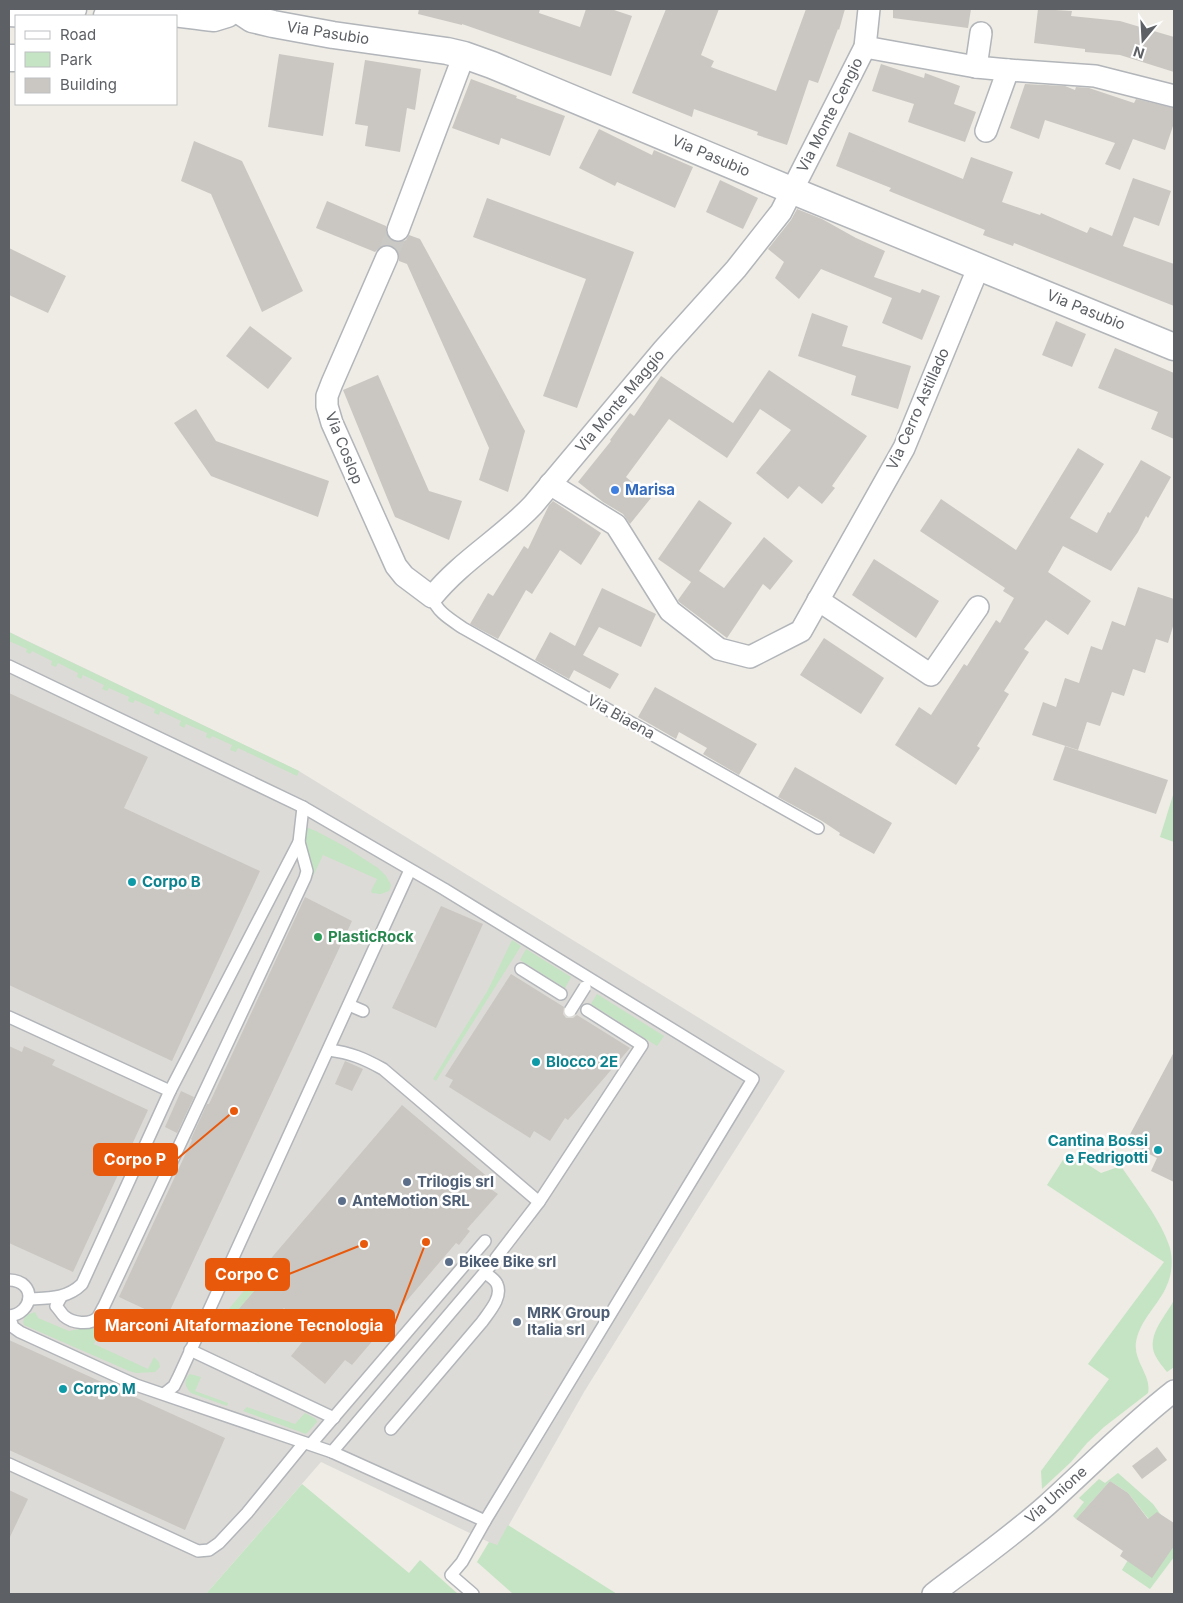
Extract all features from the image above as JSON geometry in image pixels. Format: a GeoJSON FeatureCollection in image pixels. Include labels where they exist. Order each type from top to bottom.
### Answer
{"type":"FeatureCollection","features":[{"type":"Feature","properties":{"kind":"street"},"geometry":{"type":"LineString","coordinates":[[9,13],[60,14],[73,9]]}},
{"type":"Feature","properties":{"kind":"street"},"geometry":{"type":"LineString","coordinates":[[111,15],[132,11],[214,18],[227,14],[233,9]]}},
{"type":"Feature","properties":{"kind":"street","name":"Via Pasubio"},"geometry":{"type":"LineString","coordinates":[[237,9],[252,19],[273,24],[464,55],[492,65],[1174,347]]}},
{"type":"Feature","properties":{"kind":"street","name":"Via Monte Cengio"},"geometry":{"type":"LineString","coordinates":[[792,190],[865,47],[868,9]]}},
{"type":"Feature","properties":{"kind":"street"},"geometry":{"type":"LineString","coordinates":[[976,67],[981,33]]}},
{"type":"Feature","properties":{"kind":"street"},"geometry":{"type":"LineString","coordinates":[[865,47],[976,67],[1095,76],[1174,96]]}},
{"type":"Feature","properties":{"kind":"street"},"geometry":{"type":"LineString","coordinates":[[398,230],[464,55]]}},
{"type":"Feature","properties":{"kind":"street"},"geometry":{"type":"LineString","coordinates":[[986,131],[1008,70]]}},
{"type":"Feature","properties":{"kind":"street","name":"Via Monte Maggio"},"geometry":{"type":"LineString","coordinates":[[432,597],[446,580],[518,521],[664,349],[736,269],[781,212],[792,190]]}},
{"type":"Feature","properties":{"kind":"street","name":"Via Coslop"},"geometry":{"type":"LineString","coordinates":[[386,257],[332,383],[327,396],[327,406],[345,455],[396,566],[404,576],[432,597]]}},
{"type":"Feature","properties":{"kind":"street","name":"Via Cerro Astillado"},"geometry":{"type":"LineString","coordinates":[[550,484],[616,525],[670,611],[718,649],[750,657],[801,631],[904,448],[979,266]]}},
{"type":"Feature","properties":{"kind":"street"},"geometry":{"type":"LineString","coordinates":[[818,600],[931,675],[978,607]]}},
{"type":"Feature","properties":{"kind":"street","name":"Via Unione"},"geometry":{"type":"LineString","coordinates":[[933,1594],[1002,1542],[1045,1506],[1104,1451],[1174,1391]]}},
{"type":"Feature","properties":{"kind":"lane","name":"Via Biaena"},"geometry":{"type":"LineString","coordinates":[[432,597],[435,605],[445,616],[463,628],[818,828]]}},
{"type":"Feature","properties":{"kind":"lane"},"geometry":{"type":"LineString","coordinates":[[9,666],[303,807],[410,870],[588,983],[753,1079],[484,1521],[462,1562],[451,1575],[473,1594]]}},
{"type":"Feature","properties":{"kind":"lane"},"geometry":{"type":"LineString","coordinates":[[29,1299],[61,1297],[75,1291],[82,1284],[170,1091],[299,842],[303,807]]}},
{"type":"Feature","properties":{"kind":"lane"},"geometry":{"type":"LineString","coordinates":[[61,1297],[56,1306],[71,1321],[92,1321],[98,1317],[104,1306],[305,878],[305,863],[299,842]]}},
{"type":"Feature","properties":{"kind":"lane"},"geometry":{"type":"LineString","coordinates":[[164,1394],[174,1386],[410,870]]}},
{"type":"Feature","properties":{"kind":"lane"},"geometry":{"type":"LineString","coordinates":[[521,969],[561,994]]}},
{"type":"Feature","properties":{"kind":"lane"},"geometry":{"type":"LineString","coordinates":[[570,1011],[588,983]]}},
{"type":"Feature","properties":{"kind":"lane"},"geometry":{"type":"LineString","coordinates":[[349,1005],[363,1011]]}},
{"type":"Feature","properties":{"kind":"lane"},"geometry":{"type":"LineString","coordinates":[[332,1452],[491,1265],[539,1202],[642,1045],[587,1010]]}},
{"type":"Feature","properties":{"kind":"lane"},"geometry":{"type":"LineString","coordinates":[[9,1017],[170,1091]]}},
{"type":"Feature","properties":{"kind":"lane"},"geometry":{"type":"LineString","coordinates":[[328,1050],[350,1053],[366,1059],[383,1069],[539,1202]]}},
{"type":"Feature","properties":{"kind":"lane"},"geometry":{"type":"LineString","coordinates":[[9,1464],[185,1546],[198,1551],[210,1550],[219,1543],[308,1444],[334,1418],[485,1240]]}},
{"type":"Feature","properties":{"kind":"lane"},"geometry":{"type":"LineString","coordinates":[[391,1429],[482,1322],[493,1306],[499,1290],[491,1265]]}},
{"type":"Feature","properties":{"kind":"lane"},"geometry":{"type":"LineString","coordinates":[[9,1280],[18,1282],[28,1288],[29,1299],[24,1308],[15,1316],[9,1316],[13,1327],[20,1332],[136,1385],[332,1452],[484,1521]]}},
{"type":"Feature","properties":{"kind":"lane"},"geometry":{"type":"LineString","coordinates":[[190,1350],[334,1418]]}},
{"type":"Feature","properties":{"kind":"shaded area"},"geometry":{"type":"Polygon","coordinates":[[[9,632],[299,771],[785,1071],[584,1392],[497,1546],[321,1462],[206,1594],[9,1594],[9,632]]]}},
{"type":"Feature","properties":{"kind":"green space"},"geometry":{"type":"Polygon","coordinates":[[[9,632],[299,771],[297,776],[238,748],[236,752],[230,750],[232,745],[212,736],[210,739],[206,737],[207,733],[186,724],[184,728],[179,725],[181,721],[160,711],[159,715],[154,713],[155,709],[135,700],[133,703],[128,701],[129,697],[109,688],[107,691],[102,689],[104,685],[83,675],[81,679],[77,677],[78,673],[58,663],[56,667],[51,665],[52,661],[32,651],[30,654],[26,652],[27,649],[9,641],[9,632]]]}},
{"type":"Feature","properties":{"kind":"green space"},"geometry":{"type":"Polygon","coordinates":[[[1174,792],[1174,842],[1160,837],[1174,792]]]}},
{"type":"Feature","properties":{"kind":"green space"},"geometry":{"type":"Polygon","coordinates":[[[303,826],[344,846],[378,868],[391,885],[389,891],[381,894],[372,893],[371,891],[377,879],[323,855],[313,876],[312,864],[303,850],[303,826]]]}},
{"type":"Feature","properties":{"kind":"green space"},"geometry":{"type":"Polygon","coordinates":[[[512,940],[521,946],[436,1081],[433,1079],[488,990],[512,940]]]}},
{"type":"Feature","properties":{"kind":"green space"},"geometry":{"type":"Polygon","coordinates":[[[526,949],[571,977],[565,988],[520,960],[526,949]]]}},
{"type":"Feature","properties":{"kind":"green space"},"geometry":{"type":"Polygon","coordinates":[[[597,994],[664,1036],[657,1046],[591,1004],[597,994]]]}},
{"type":"Feature","properties":{"kind":"green space"},"geometry":{"type":"Polygon","coordinates":[[[1068,1152],[1101,1173],[1121,1166],[1161,1227],[1170,1248],[1172,1267],[1164,1292],[1141,1326],[1136,1342],[1137,1356],[1149,1387],[1148,1393],[1104,1427],[1042,1489],[1041,1471],[1109,1379],[1088,1364],[1164,1262],[1047,1185],[1068,1152]]]}},
{"type":"Feature","properties":{"kind":"green space"},"geometry":{"type":"Polygon","coordinates":[[[256,1276],[262,1282],[231,1318],[260,1344],[219,1321],[256,1276]]]}},
{"type":"Feature","properties":{"kind":"green space"},"geometry":{"type":"Polygon","coordinates":[[[1174,1300],[1174,1367],[1167,1372],[1155,1355],[1153,1340],[1158,1326],[1174,1300]]]}},
{"type":"Feature","properties":{"kind":"green space"},"geometry":{"type":"Polygon","coordinates":[[[35,1312],[38,1318],[69,1331],[99,1325],[107,1316],[94,1344],[148,1369],[154,1357],[159,1362],[160,1367],[155,1372],[136,1373],[129,1371],[24,1325],[23,1322],[26,1316],[35,1312]]]}},
{"type":"Feature","properties":{"kind":"green space"},"geometry":{"type":"Polygon","coordinates":[[[190,1374],[201,1377],[195,1391],[228,1403],[227,1406],[191,1393],[186,1384],[186,1379],[190,1374]]]}},
{"type":"Feature","properties":{"kind":"green space"},"geometry":{"type":"Polygon","coordinates":[[[247,1407],[295,1424],[305,1413],[316,1419],[317,1422],[306,1434],[243,1411],[247,1407]]]}},
{"type":"Feature","properties":{"kind":"green space"},"geometry":{"type":"Polygon","coordinates":[[[1118,1473],[1153,1504],[1174,1533],[1174,1557],[1150,1589],[1122,1570],[1151,1522],[1128,1493],[1110,1481],[1076,1519],[1073,1516],[1084,1502],[1079,1498],[1099,1479],[1105,1483],[1118,1473]]]}},
{"type":"Feature","properties":{"kind":"green space"},"geometry":{"type":"Polygon","coordinates":[[[302,1484],[409,1573],[420,1560],[458,1594],[206,1594],[302,1484]]]}},
{"type":"Feature","properties":{"kind":"green space"},"geometry":{"type":"Polygon","coordinates":[[[508,1525],[617,1594],[513,1594],[477,1562],[489,1542],[497,1545],[508,1525]]]}},
{"type":"Feature","properties":{"kind":"building"},"geometry":{"type":"Polygon","coordinates":[[[419,9],[540,9],[539,13],[580,27],[586,9],[611,9],[632,16],[611,76],[462,24],[418,14],[419,9]]]}},
{"type":"Feature","properties":{"kind":"building"},"geometry":{"type":"Polygon","coordinates":[[[666,9],[719,9],[701,55],[714,61],[711,67],[776,91],[806,9],[845,9],[839,30],[818,83],[809,80],[787,145],[757,135],[758,132],[694,109],[692,117],[632,93],[666,9]]]}},
{"type":"Feature","properties":{"kind":"building"},"geometry":{"type":"Polygon","coordinates":[[[893,9],[971,9],[968,28],[893,18],[893,9]]]}},
{"type":"Feature","properties":{"kind":"building"},"geometry":{"type":"Polygon","coordinates":[[[1038,9],[1072,11],[1071,16],[1120,21],[1174,37],[1174,72],[1120,55],[1085,52],[1085,49],[1034,43],[1038,9]]]}},
{"type":"Feature","properties":{"kind":"building"},"geometry":{"type":"Polygon","coordinates":[[[279,54],[334,63],[323,136],[268,127],[279,54]]]}},
{"type":"Feature","properties":{"kind":"building"},"geometry":{"type":"Polygon","coordinates":[[[365,60],[421,69],[415,110],[407,108],[400,152],[365,146],[368,126],[355,124],[365,60]]]}},
{"type":"Feature","properties":{"kind":"building"},"geometry":{"type":"Polygon","coordinates":[[[881,64],[924,78],[925,73],[960,86],[954,104],[976,112],[965,142],[908,122],[914,104],[872,91],[881,64]]]}},
{"type":"Feature","properties":{"kind":"building"},"geometry":{"type":"Polygon","coordinates":[[[471,79],[565,116],[550,156],[501,138],[499,145],[452,128],[471,79]]]}},
{"type":"Feature","properties":{"kind":"building"},"geometry":{"type":"Polygon","coordinates":[[[1025,84],[1065,86],[1075,90],[1076,87],[1089,88],[1134,103],[1136,99],[1174,108],[1174,123],[1165,150],[1133,139],[1120,170],[1105,164],[1115,143],[1045,120],[1039,139],[1010,128],[1025,84]]]}},
{"type":"Feature","properties":{"kind":"building"},"geometry":{"type":"Polygon","coordinates":[[[599,129],[652,155],[654,150],[693,167],[675,208],[617,182],[615,186],[579,168],[599,129]]]}},
{"type":"Feature","properties":{"kind":"building"},"geometry":{"type":"Polygon","coordinates":[[[849,132],[963,179],[971,157],[1013,172],[1002,202],[1040,215],[1041,213],[1087,233],[1090,227],[1112,236],[1133,178],[1171,191],[1159,226],[1134,217],[1123,246],[1174,264],[1174,306],[1014,243],[1013,246],[983,235],[985,230],[889,191],[891,188],[836,166],[849,132]]]}},
{"type":"Feature","properties":{"kind":"building"},"geometry":{"type":"Polygon","coordinates":[[[194,141],[242,161],[303,291],[262,312],[211,194],[181,181],[194,141]]]}},
{"type":"Feature","properties":{"kind":"building"},"geometry":{"type":"Polygon","coordinates":[[[720,180],[758,198],[743,229],[706,212],[720,180]]]}},
{"type":"Feature","properties":{"kind":"building"},"geometry":{"type":"Polygon","coordinates":[[[487,198],[634,252],[577,408],[543,396],[586,279],[473,237],[487,198]]]}},
{"type":"Feature","properties":{"kind":"building"},"geometry":{"type":"Polygon","coordinates":[[[327,201],[386,226],[386,232],[393,241],[400,242],[406,240],[409,235],[420,239],[525,431],[508,492],[479,480],[489,448],[407,264],[399,261],[397,250],[392,245],[380,247],[375,252],[316,228],[327,201]]]}},
{"type":"Feature","properties":{"kind":"building"},"geometry":{"type":"Polygon","coordinates":[[[797,209],[822,219],[856,238],[885,251],[874,277],[920,293],[922,289],[940,296],[922,340],[882,323],[892,298],[821,269],[799,299],[775,278],[784,262],[768,249],[791,220],[797,209]]]}},
{"type":"Feature","properties":{"kind":"building"},"geometry":{"type":"Polygon","coordinates":[[[9,248],[66,276],[48,313],[9,295],[9,248]]]}},
{"type":"Feature","properties":{"kind":"building"},"geometry":{"type":"Polygon","coordinates":[[[812,313],[848,326],[842,346],[911,366],[898,409],[851,395],[856,376],[798,356],[812,313]]]}},
{"type":"Feature","properties":{"kind":"building"},"geometry":{"type":"Polygon","coordinates":[[[1056,321],[1086,334],[1072,367],[1042,355],[1056,321]]]}},
{"type":"Feature","properties":{"kind":"building"},"geometry":{"type":"Polygon","coordinates":[[[250,326],[292,358],[268,389],[226,356],[250,326]]]}},
{"type":"Feature","properties":{"kind":"building"},"geometry":{"type":"Polygon","coordinates":[[[1115,348],[1174,373],[1174,439],[1151,429],[1158,412],[1098,388],[1115,348]]]}},
{"type":"Feature","properties":{"kind":"building"},"geometry":{"type":"Polygon","coordinates":[[[769,370],[867,436],[832,486],[835,488],[822,504],[799,486],[788,499],[756,473],[791,430],[760,409],[727,458],[669,419],[626,477],[651,498],[630,524],[623,514],[603,502],[578,482],[611,441],[630,413],[634,416],[661,376],[733,423],[769,370]]]}},
{"type":"Feature","properties":{"kind":"building"},"geometry":{"type":"Polygon","coordinates":[[[378,375],[429,491],[462,501],[449,540],[395,517],[343,390],[378,375]]]}},
{"type":"Feature","properties":{"kind":"building"},"geometry":{"type":"Polygon","coordinates":[[[196,409],[216,441],[329,481],[318,517],[211,476],[174,423],[196,409]]]}},
{"type":"Feature","properties":{"kind":"building"},"geometry":{"type":"Polygon","coordinates":[[[1078,448],[1104,464],[1070,518],[1097,533],[1141,460],[1171,477],[1148,518],[1146,516],[1138,532],[1111,571],[1063,546],[1048,572],[1091,601],[1068,635],[1046,620],[1024,649],[1029,652],[1004,691],[1009,694],[977,746],[980,748],[956,785],[895,745],[919,707],[931,715],[964,664],[967,666],[996,620],[1000,623],[1014,598],[1003,591],[1005,588],[920,531],[941,499],[1016,550],[1078,448]]]}},
{"type":"Feature","properties":{"kind":"building"},"geometry":{"type":"Polygon","coordinates":[[[699,500],[732,523],[699,571],[724,588],[764,537],[793,561],[770,590],[763,584],[727,638],[679,602],[678,600],[691,582],[658,559],[699,500]]]}},
{"type":"Feature","properties":{"kind":"building"},"geometry":{"type":"Polygon","coordinates":[[[553,501],[601,533],[581,565],[560,550],[532,594],[526,590],[498,639],[470,624],[488,593],[493,596],[524,546],[528,549],[549,505],[553,501]]]}},
{"type":"Feature","properties":{"kind":"building"},"geometry":{"type":"Polygon","coordinates":[[[874,559],[939,601],[916,638],[852,595],[874,559]]]}},
{"type":"Feature","properties":{"kind":"building"},"geometry":{"type":"Polygon","coordinates":[[[1138,587],[1174,599],[1174,623],[1168,643],[1156,639],[1145,673],[1133,669],[1124,696],[1112,692],[1100,726],[1087,722],[1078,750],[1032,735],[1043,702],[1056,707],[1065,678],[1079,683],[1091,646],[1102,650],[1112,621],[1125,626],[1138,587]]]}},
{"type":"Feature","properties":{"kind":"building"},"geometry":{"type":"Polygon","coordinates":[[[602,588],[656,614],[641,647],[599,627],[583,655],[619,674],[610,689],[574,670],[569,679],[535,660],[550,632],[575,646],[602,588]]]}},
{"type":"Feature","properties":{"kind":"building"},"geometry":{"type":"Polygon","coordinates":[[[824,638],[884,678],[861,714],[800,675],[824,638]]]}},
{"type":"Feature","properties":{"kind":"building"},"geometry":{"type":"Polygon","coordinates":[[[655,687],[757,744],[739,775],[703,754],[707,748],[679,732],[676,739],[638,717],[655,687]]]}},
{"type":"Feature","properties":{"kind":"building","name":"Corpo B"},"geometry":{"type":"Polygon","coordinates":[[[9,693],[148,757],[124,808],[260,871],[172,1061],[9,985],[9,693]]]}},
{"type":"Feature","properties":{"kind":"building"},"geometry":{"type":"Polygon","coordinates":[[[1065,746],[1168,780],[1156,814],[1053,780],[1065,746]]]}},
{"type":"Feature","properties":{"kind":"building"},"geometry":{"type":"Polygon","coordinates":[[[795,767],[892,823],[874,854],[839,835],[840,833],[822,821],[778,797],[795,767]]]}},
{"type":"Feature","properties":{"kind":"building"},"geometry":{"type":"Polygon","coordinates":[[[305,897],[352,921],[166,1319],[119,1297],[207,1104],[209,1104],[305,897]]]}},
{"type":"Feature","properties":{"kind":"building"},"geometry":{"type":"Polygon","coordinates":[[[441,906],[483,924],[436,1028],[392,1008],[441,906]]]}},
{"type":"Feature","properties":{"kind":"building","name":"Blocco 2E"},"geometry":{"type":"Polygon","coordinates":[[[511,974],[564,1007],[563,1014],[566,1018],[573,1018],[577,1015],[630,1048],[568,1120],[565,1118],[550,1141],[534,1131],[530,1138],[449,1087],[453,1080],[445,1076],[511,974]]]}},
{"type":"Feature","properties":{"kind":"building"},"geometry":{"type":"Polygon","coordinates":[[[9,1046],[22,1052],[24,1046],[55,1060],[52,1065],[148,1110],[73,1272],[9,1243],[9,1046]]]}},
{"type":"Feature","properties":{"kind":"building"},"geometry":{"type":"Polygon","coordinates":[[[1174,1052],[1174,1182],[1151,1171],[1157,1158],[1126,1142],[1174,1052]]]}},
{"type":"Feature","properties":{"kind":"building"},"geometry":{"type":"Polygon","coordinates":[[[345,1061],[363,1069],[352,1091],[335,1084],[345,1061]]]}},
{"type":"Feature","properties":{"kind":"building"},"geometry":{"type":"Polygon","coordinates":[[[181,1091],[194,1097],[177,1133],[165,1127],[181,1091]]]}},
{"type":"Feature","properties":{"kind":"building"},"geometry":{"type":"Polygon","coordinates":[[[402,1105],[496,1184],[492,1190],[498,1194],[467,1229],[470,1231],[459,1245],[456,1243],[352,1365],[345,1360],[325,1384],[291,1356],[311,1331],[284,1308],[257,1340],[231,1318],[262,1282],[256,1276],[402,1105]]]}},
{"type":"Feature","properties":{"kind":"building","name":"Corpo M"},"geometry":{"type":"Polygon","coordinates":[[[9,1340],[225,1438],[185,1530],[9,1450],[9,1340]]]}},
{"type":"Feature","properties":{"kind":"building"},"geometry":{"type":"Polygon","coordinates":[[[1157,1447],[1167,1460],[1142,1479],[1132,1466],[1157,1447]]]}},
{"type":"Feature","properties":{"kind":"building"},"geometry":{"type":"Polygon","coordinates":[[[1110,1481],[1128,1493],[1148,1519],[1157,1512],[1174,1523],[1174,1546],[1152,1578],[1120,1556],[1123,1551],[1076,1519],[1110,1481]]]}},
{"type":"Feature","properties":{"kind":"building"},"geometry":{"type":"Polygon","coordinates":[[[9,1490],[28,1499],[9,1539],[9,1490]]]}},
{"type":"Feature","properties":{"kind":"tunnel"},"geometry":{"type":"LineString","coordinates":[[387,257],[398,230]]}},
{"type":"Feature","properties":{"kind":"place","name":"Marisa"},"geometry":{"type":"Point","coordinates":[615,490]}},
{"type":"Feature","properties":{"kind":"place","name":"Corpo B"},"geometry":{"type":"Point","coordinates":[132,882]}},
{"type":"Feature","properties":{"kind":"place","name":"PlasticRock"},"geometry":{"type":"Point","coordinates":[318,937]}},
{"type":"Feature","properties":{"kind":"place","name":"Blocco 2E"},"geometry":{"type":"Point","coordinates":[536,1062]}},
{"type":"Feature","properties":{"kind":"place","name":"Corpo P"},"geometry":{"type":"Point","coordinates":[234,1111]}},
{"type":"Feature","properties":{"kind":"place","name":"Cantina Bossi e Fedrigotti"},"geometry":{"type":"Point","coordinates":[1158,1150]}},
{"type":"Feature","properties":{"kind":"place","name":"Trilogis srl"},"geometry":{"type":"Point","coordinates":[407,1182]}},
{"type":"Feature","properties":{"kind":"place","name":"AnteMotion SRL"},"geometry":{"type":"Point","coordinates":[342,1201]}},
{"type":"Feature","properties":{"kind":"place","name":"Marconi Altaformazione Tecnologia"},"geometry":{"type":"Point","coordinates":[426,1242]}},
{"type":"Feature","properties":{"kind":"place","name":"Corpo C"},"geometry":{"type":"Point","coordinates":[364,1244]}},
{"type":"Feature","properties":{"kind":"place","name":"Bikee Bike srl"},"geometry":{"type":"Point","coordinates":[449,1262]}},
{"type":"Feature","properties":{"kind":"place","name":"MRK Group Italia srl"},"geometry":{"type":"Point","coordinates":[517,1322]}},
{"type":"Feature","properties":{"kind":"place","name":"Corpo M"},"geometry":{"type":"Point","coordinates":[63,1389]}}]}
